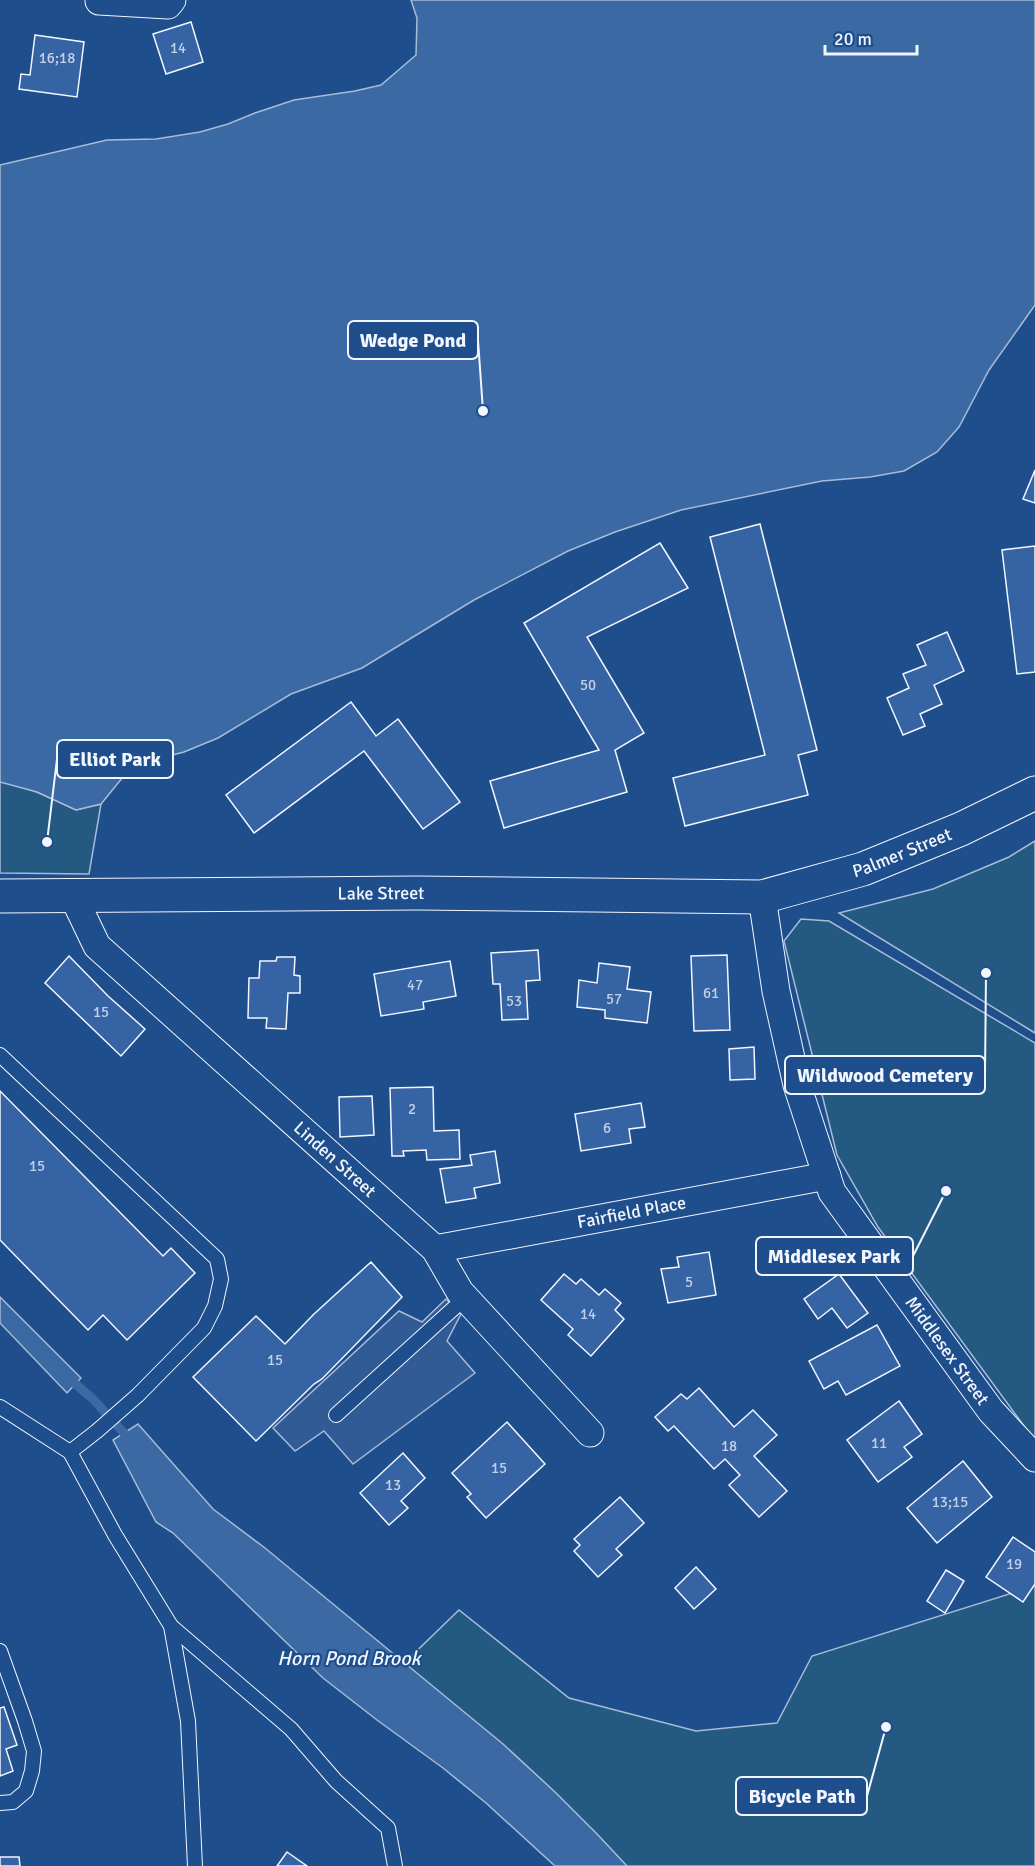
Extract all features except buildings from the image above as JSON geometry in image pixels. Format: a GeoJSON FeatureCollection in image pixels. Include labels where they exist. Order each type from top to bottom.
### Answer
{"type":"FeatureCollection","features":[{"type":"Feature","properties":{"kind":"street"},"geometry":{"type":"LineString","coordinates":[[99,1],[168,5],[172,0]]}},
{"type":"Feature","properties":{"kind":"street","name":"Palmer Street"},"geometry":{"type":"LineString","coordinates":[[762,897],[863,869],[962,829],[1035,793]]}},
{"type":"Feature","properties":{"kind":"street","name":"Lake Street"},"geometry":{"type":"LineString","coordinates":[[0,896],[428,893],[762,897]]}},
{"type":"Feature","properties":{"kind":"street","name":"Linden Street"},"geometry":{"type":"LineString","coordinates":[[73,896],[97,946],[435,1249],[465,1298],[590,1433]]}},
{"type":"Feature","properties":{"kind":"street","name":"Middlesex Street"},"geometry":{"type":"LineString","coordinates":[[762,897],[776,991],[797,1085],[832,1192],[991,1411],[1035,1458]]}},
{"type":"Feature","properties":{"kind":"street","name":"Fairfield Place"},"geometry":{"type":"LineString","coordinates":[[435,1249],[827,1176]]}},
{"type":"Feature","properties":{"kind":"lane"},"geometry":{"type":"LineString","coordinates":[[0,1055],[217,1259],[221,1279],[215,1306],[204,1328],[127,1404],[70,1452]]}},
{"type":"Feature","properties":{"kind":"lane"},"geometry":{"type":"LineString","coordinates":[[336,1415],[465,1298]]}},
{"type":"Feature","properties":{"kind":"lane"},"geometry":{"type":"LineString","coordinates":[[0,1407],[70,1452],[115,1535],[171,1626],[291,1729],[336,1781],[388,1828],[395,1866]]}},
{"type":"Feature","properties":{"kind":"lane"},"geometry":{"type":"LineString","coordinates":[[171,1626],[189,1721],[195,1866]]}},
{"type":"Feature","properties":{"kind":"lane"},"geometry":{"type":"LineString","coordinates":[[0,1651],[34,1751],[32,1771],[26,1791],[13,1802],[0,1803]]}},
{"type":"Feature","properties":{"kind":"shaded area"},"geometry":{"type":"Polygon","coordinates":[[[0,782],[37,792],[76,810],[101,804],[89,874],[0,873],[0,782]]]}},
{"type":"Feature","properties":{"kind":"shaded area"},"geometry":{"type":"Polygon","coordinates":[[[1035,841],[1035,1033],[839,913],[933,889],[1009,857],[1035,841]]]}},
{"type":"Feature","properties":{"kind":"shaded area"},"geometry":{"type":"Polygon","coordinates":[[[801,919],[829,921],[1035,1043],[1035,1441],[878,1227],[837,1155],[784,941],[801,919]]]}},
{"type":"Feature","properties":{"kind":"shaded area"},"geometry":{"type":"Polygon","coordinates":[[[446,1299],[461,1314],[447,1341],[475,1373],[353,1464],[324,1431],[295,1451],[273,1428],[399,1311],[422,1322],[446,1299]]]}},
{"type":"Feature","properties":{"kind":"shaded area"},"geometry":{"type":"Polygon","coordinates":[[[1035,1586],[1035,1866],[579,1866],[366,1700],[459,1610],[569,1698],[696,1731],[777,1723],[812,1656],[1035,1586]]]}},
{"type":"Feature","properties":{"kind":"water"},"geometry":{"type":"Polygon","coordinates":[[[411,0],[1035,0],[1035,305],[989,370],[959,427],[937,452],[904,471],[870,477],[822,481],[681,510],[615,532],[568,551],[474,600],[362,668],[291,694],[218,738],[184,752],[153,760],[127,772],[101,804],[76,810],[37,792],[0,782],[0,165],[107,140],[156,139],[200,132],[294,100],[381,85],[416,55],[417,18],[411,0]]]}},
{"type":"Feature","properties":{"kind":"water"},"geometry":{"type":"Polygon","coordinates":[[[0,1297],[81,1378],[67,1393],[0,1323],[0,1297]]]}},
{"type":"Feature","properties":{"kind":"water","name":"Horn Pond Brook"},"geometry":{"type":"Polygon","coordinates":[[[138,1424],[213,1509],[265,1548],[503,1744],[555,1792],[627,1866],[555,1866],[486,1803],[443,1768],[323,1678],[173,1533],[156,1522],[113,1440],[138,1424]]]}},
{"type":"Feature","properties":{"kind":"waterway","name":"Horn Pond Brook"},"geometry":{"type":"LineString","coordinates":[[66,1376],[93,1399],[132,1442]]}},
{"type":"Feature","properties":{"kind":"place","name":"Wedge Pond"},"geometry":{"type":"Point","coordinates":[483,411]}},
{"type":"Feature","properties":{"kind":"place","name":"Elliot Park"},"geometry":{"type":"Point","coordinates":[47,842]}},
{"type":"Feature","properties":{"kind":"place","name":"Wildwood Cemetery"},"geometry":{"type":"Point","coordinates":[986,973]}},
{"type":"Feature","properties":{"kind":"place","name":"Middlesex Park"},"geometry":{"type":"Point","coordinates":[946,1191]}},
{"type":"Feature","properties":{"kind":"place","name":"Bicycle Path"},"geometry":{"type":"Point","coordinates":[886,1727]}}]}
